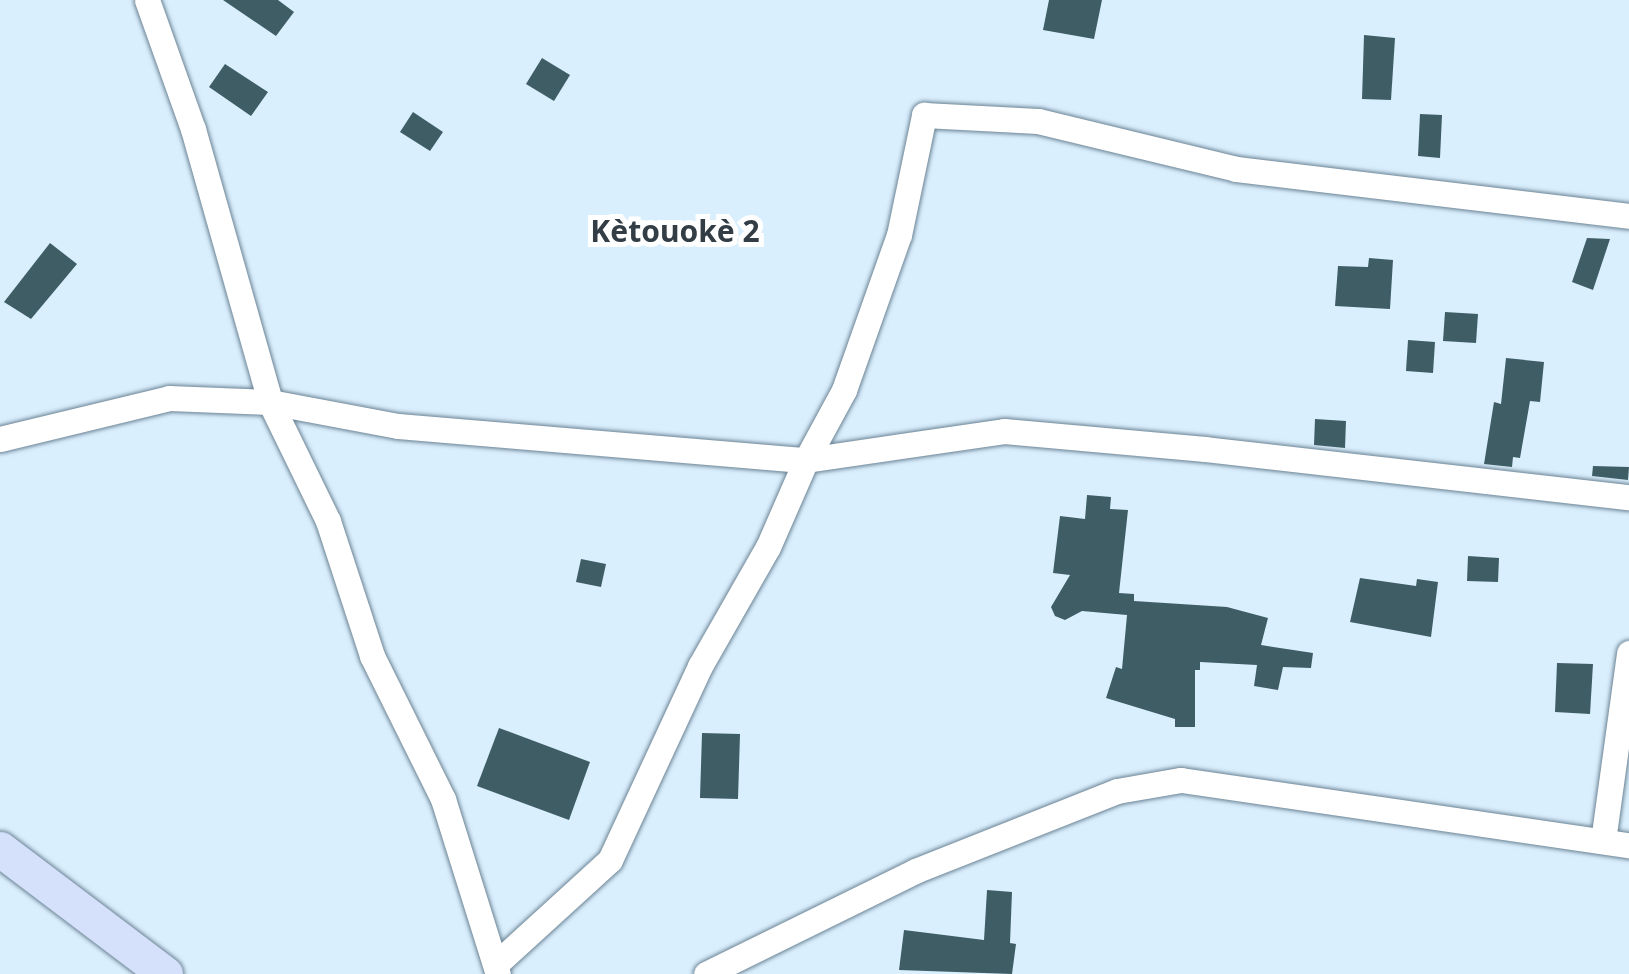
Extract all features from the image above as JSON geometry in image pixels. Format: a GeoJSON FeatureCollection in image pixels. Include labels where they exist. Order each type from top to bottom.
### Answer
{"type":"FeatureCollection","features":[{"type":"Feature","properties":{"kind":"main road"},"geometry":{"type":"LineString","coordinates":[[0,849],[165,974]]}},
{"type":"Feature","properties":{"kind":"street"},"geometry":{"type":"LineString","coordinates":[[146,0],[193,130],[270,402],[328,522],[372,656],[443,800],[497,969],[610,860],[700,666],[768,548],[806,460],[844,390],[899,235],[924,115],[1038,121],[1236,169],[1629,216]]}},
{"type":"Feature","properties":{"kind":"street"},"geometry":{"type":"LineString","coordinates":[[0,439],[169,398],[270,402],[398,426],[806,460],[1004,431],[1205,448],[1629,497]]}},
{"type":"Feature","properties":{"kind":"street"},"geometry":{"type":"LineString","coordinates":[[706,974],[914,871],[1118,791],[1181,780],[1616,843],[1629,653]]}},
{"type":"Feature","properties":{"kind":"building"},"geometry":{"type":"Polygon","coordinates":[[[223,0],[278,0],[294,12],[276,36],[223,0]]]}},
{"type":"Feature","properties":{"kind":"building"},"geometry":{"type":"Polygon","coordinates":[[[1049,0],[1102,0],[1094,39],[1043,30],[1049,0]]]}},
{"type":"Feature","properties":{"kind":"building"},"geometry":{"type":"Polygon","coordinates":[[[1364,35],[1395,38],[1391,100],[1362,99],[1364,35]]]}},
{"type":"Feature","properties":{"kind":"building"},"geometry":{"type":"Polygon","coordinates":[[[542,58],[570,75],[554,101],[526,84],[542,58]]]}},
{"type":"Feature","properties":{"kind":"building"},"geometry":{"type":"Polygon","coordinates":[[[225,64],[268,92],[251,116],[209,87],[225,64]]]}},
{"type":"Feature","properties":{"kind":"building"},"geometry":{"type":"Polygon","coordinates":[[[413,112],[443,132],[430,151],[400,132],[413,112]]]}},
{"type":"Feature","properties":{"kind":"building"},"geometry":{"type":"Polygon","coordinates":[[[1420,114],[1442,115],[1440,158],[1418,156],[1420,114]]]}},
{"type":"Feature","properties":{"kind":"building"},"geometry":{"type":"Polygon","coordinates":[[[1587,238],[1610,239],[1593,290],[1572,282],[1587,238]]]}},
{"type":"Feature","properties":{"kind":"building"},"geometry":{"type":"Polygon","coordinates":[[[50,243],[77,264],[31,319],[4,302],[50,243]]]}},
{"type":"Feature","properties":{"kind":"building"},"geometry":{"type":"Polygon","coordinates":[[[1369,258],[1393,260],[1390,309],[1335,306],[1338,266],[1368,267],[1369,258]]]}},
{"type":"Feature","properties":{"kind":"building"},"geometry":{"type":"Polygon","coordinates":[[[1445,312],[1478,314],[1476,343],[1443,341],[1445,312]]]}},
{"type":"Feature","properties":{"kind":"building"},"geometry":{"type":"Polygon","coordinates":[[[1408,340],[1435,342],[1433,373],[1406,371],[1408,340]]]}},
{"type":"Feature","properties":{"kind":"building"},"geometry":{"type":"Polygon","coordinates":[[[1506,358],[1544,362],[1540,402],[1530,401],[1520,458],[1513,457],[1512,467],[1484,464],[1494,402],[1501,404],[1506,358]]]}},
{"type":"Feature","properties":{"kind":"building"},"geometry":{"type":"Polygon","coordinates":[[[1315,419],[1346,421],[1345,448],[1314,445],[1315,419]]]}},
{"type":"Feature","properties":{"kind":"building"},"geometry":{"type":"Polygon","coordinates":[[[1593,466],[1629,467],[1628,480],[1592,476],[1593,466]]]}},
{"type":"Feature","properties":{"kind":"building"},"geometry":{"type":"Polygon","coordinates":[[[1087,495],[1111,497],[1110,509],[1128,510],[1119,593],[1134,594],[1134,601],[1227,607],[1268,618],[1261,645],[1313,653],[1311,668],[1283,667],[1278,690],[1254,686],[1257,665],[1200,662],[1200,670],[1195,670],[1195,727],[1175,727],[1175,719],[1106,698],[1116,667],[1122,669],[1127,615],[1082,611],[1065,620],[1055,616],[1051,607],[1070,575],[1053,573],[1060,516],[1085,519],[1087,495]]]}},
{"type":"Feature","properties":{"kind":"building"},"geometry":{"type":"Polygon","coordinates":[[[1468,556],[1499,558],[1498,582],[1467,581],[1468,556]]]}},
{"type":"Feature","properties":{"kind":"building"},"geometry":{"type":"Polygon","coordinates":[[[581,559],[606,564],[601,587],[576,582],[581,559]]]}},
{"type":"Feature","properties":{"kind":"building"},"geometry":{"type":"Polygon","coordinates":[[[1360,578],[1416,586],[1417,579],[1438,582],[1431,637],[1350,622],[1360,578]]]}},
{"type":"Feature","properties":{"kind":"building"},"geometry":{"type":"Polygon","coordinates":[[[1557,663],[1593,664],[1590,714],[1555,712],[1557,663]]]}},
{"type":"Feature","properties":{"kind":"building"},"geometry":{"type":"Polygon","coordinates":[[[499,728],[590,762],[569,820],[477,786],[499,728]]]}},
{"type":"Feature","properties":{"kind":"building"},"geometry":{"type":"Polygon","coordinates":[[[702,733],[740,734],[738,799],[700,798],[702,733]]]}},
{"type":"Feature","properties":{"kind":"building"},"geometry":{"type":"Polygon","coordinates":[[[987,890],[1012,892],[1010,943],[1016,944],[1012,974],[899,970],[904,930],[984,940],[987,890]]]}},
{"type":"Feature","properties":{"kind":"district","name":"Kètouokè 2"},"geometry":{"type":"Point","coordinates":[675,231]}}]}
